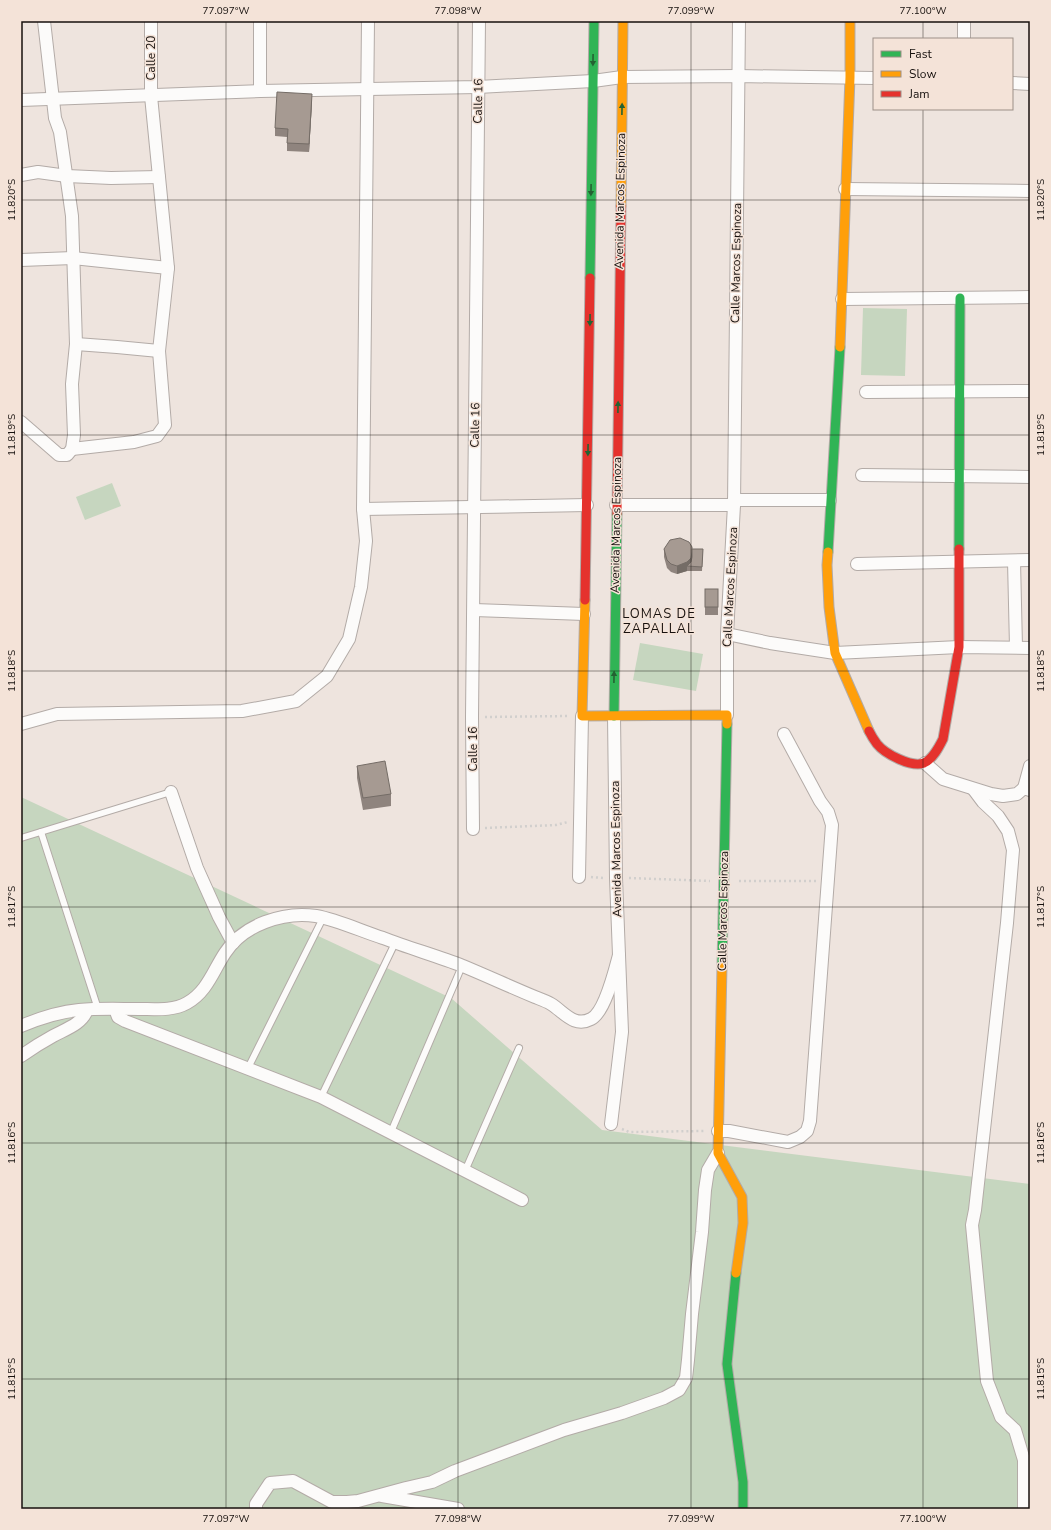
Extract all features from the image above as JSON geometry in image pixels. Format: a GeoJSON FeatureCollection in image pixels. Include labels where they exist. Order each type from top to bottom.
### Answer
{"type":"FeatureCollection","features":[{"type":"Feature","properties":{"kind":"street"},"geometry":{"type":"LineString","coordinates":[[44,21],[53,100],[67,176],[72,216],[76,344],[72,384],[74,435],[72,449]]}},
{"type":"Feature","properties":{"kind":"street","name":"Calle 20"},"geometry":{"type":"LineString","coordinates":[[21,422],[59,456],[67,456],[72,449],[134,442],[157,436],[165,425],[165,410],[159,351],[168,268],[151,96],[151,21]]}},
{"type":"Feature","properties":{"kind":"street"},"geometry":{"type":"LineString","coordinates":[[260,21],[260,91]]}},
{"type":"Feature","properties":{"kind":"street"},"geometry":{"type":"LineString","coordinates":[[21,724],[57,714],[242,711],[296,701],[327,676],[349,639],[361,587],[366,541],[363,508],[368,21]]}},
{"type":"Feature","properties":{"kind":"street","name":"Calle 16"},"geometry":{"type":"LineString","coordinates":[[473,829],[472,717],[479,21]]}},
{"type":"Feature","properties":{"kind":"street"},"geometry":{"type":"LineString","coordinates":[[578,877],[587,504],[594,21]]}},
{"type":"Feature","properties":{"kind":"street","name":"Avenida Marcos Espinoza"},"geometry":{"type":"LineString","coordinates":[[611,1124],[622,1032],[616,878],[614,716],[623,21]]}},
{"type":"Feature","properties":{"kind":"street","name":"Calle Marcos Espinoza"},"geometry":{"type":"LineString","coordinates":[[718,1153],[727,715],[727,634],[734,502],[739,21]]}},
{"type":"Feature","properties":{"kind":"street"},"geometry":{"type":"LineString","coordinates":[[850,21],[850,78],[842,299],[838,393],[827,565],[829,607],[836,653],[866,727],[877,744],[887,753],[914,765],[925,763],[937,751],[943,739],[959,647],[960,298]]}},
{"type":"Feature","properties":{"kind":"street"},"geometry":{"type":"LineString","coordinates":[[964,21],[964,38]]}},
{"type":"Feature","properties":{"kind":"street"},"geometry":{"type":"LineString","coordinates":[[21,100],[53,100],[260,91],[478,87],[593,82],[622,77],[738,76],[873,78]]}},
{"type":"Feature","properties":{"kind":"street"},"geometry":{"type":"LineString","coordinates":[[1013,83],[1030,84]]}},
{"type":"Feature","properties":{"kind":"street"},"geometry":{"type":"LineString","coordinates":[[21,174],[38,172],[67,176],[111,178],[159,177]]}},
{"type":"Feature","properties":{"kind":"street"},"geometry":{"type":"LineString","coordinates":[[845,188],[1030,191]]}},
{"type":"Feature","properties":{"kind":"street"},"geometry":{"type":"LineString","coordinates":[[21,260],[73,258],[168,268]]}},
{"type":"Feature","properties":{"kind":"street"},"geometry":{"type":"LineString","coordinates":[[842,299],[1030,297]]}},
{"type":"Feature","properties":{"kind":"street"},"geometry":{"type":"LineString","coordinates":[[76,344],[117,346],[159,351]]}},
{"type":"Feature","properties":{"kind":"street"},"geometry":{"type":"LineString","coordinates":[[866,392],[1030,391]]}},
{"type":"Feature","properties":{"kind":"street"},"geometry":{"type":"LineString","coordinates":[[862,475],[1030,477]]}},
{"type":"Feature","properties":{"kind":"street"},"geometry":{"type":"LineString","coordinates":[[616,505],[830,500]]}},
{"type":"Feature","properties":{"kind":"street"},"geometry":{"type":"LineString","coordinates":[[363,508],[587,504]]}},
{"type":"Feature","properties":{"kind":"street"},"geometry":{"type":"LineString","coordinates":[[857,564],[1030,560]]}},
{"type":"Feature","properties":{"kind":"street"},"geometry":{"type":"LineString","coordinates":[[1014,561],[1016,647]]}},
{"type":"Feature","properties":{"kind":"street"},"geometry":{"type":"LineString","coordinates":[[474,610],[584,614]]}},
{"type":"Feature","properties":{"kind":"street"},"geometry":{"type":"LineString","coordinates":[[727,634],[770,643],[836,653],[959,647],[1030,648]]}},
{"type":"Feature","properties":{"kind":"street"},"geometry":{"type":"LineString","coordinates":[[582,716],[727,715]]}},
{"type":"Feature","properties":{"kind":"street"},"geometry":{"type":"LineString","coordinates":[[718,1131],[729,1131],[788,1142],[800,1137],[807,1131],[810,1121],[832,825],[828,812],[820,801],[784,734]]}},
{"type":"Feature","properties":{"kind":"street"},"geometry":{"type":"LineString","coordinates":[[925,763],[944,779],[974,790],[1003,796],[1017,794],[1027,789],[1030,766]]}},
{"type":"Feature","properties":{"kind":"street"},"geometry":{"type":"LineString","coordinates":[[974,790],[982,802],[998,816],[1008,831],[1013,850],[992,1068],[972,1225],[987,1381],[1001,1417],[1015,1430],[1024,1460],[1024,1509]]}},
{"type":"Feature","properties":{"kind":"street"},"geometry":{"type":"LineString","coordinates":[[171,792],[197,868],[219,917],[233,943]]}},
{"type":"Feature","properties":{"kind":"street"},"geometry":{"type":"LineString","coordinates":[[21,1026],[49,1015],[64,1012],[115,1009],[169,1009],[183,1006],[202,991],[216,971],[226,951],[233,943],[252,929],[282,917],[304,915],[323,918],[462,966],[550,1004],[572,1020],[583,1022],[591,1019],[600,1010],[609,988],[619,955]]}},
{"type":"Feature","properties":{"kind":"street"},"geometry":{"type":"LineString","coordinates":[[115,1009],[118,1017],[125,1021],[321,1097],[522,1200]]}},
{"type":"Feature","properties":{"kind":"street"},"geometry":{"type":"LineString","coordinates":[[21,1056],[76,1024],[85,1015],[93,1010]]}},
{"type":"Feature","properties":{"kind":"street"},"geometry":{"type":"LineString","coordinates":[[256,1509],[256,1504],[270,1483],[293,1481],[332,1502],[347,1502],[432,1482],[455,1471],[564,1430],[622,1413],[664,1398],[679,1390],[686,1378],[687,1372],[708,1170],[718,1153]]}},
{"type":"Feature","properties":{"kind":"street"},"geometry":{"type":"LineString","coordinates":[[718,1153],[742,1197],[743,1222],[736,1268],[727,1364],[743,1482],[743,1509]]}},
{"type":"Feature","properties":{"kind":"street"},"geometry":{"type":"LineString","coordinates":[[378,1495],[458,1509]]}},
{"type":"Feature","properties":{"kind":"lane"},"geometry":{"type":"LineString","coordinates":[[21,838],[171,792]]}},
{"type":"Feature","properties":{"kind":"lane"},"geometry":{"type":"LineString","coordinates":[[41,832],[93,1010]]}},
{"type":"Feature","properties":{"kind":"lane"},"geometry":{"type":"LineString","coordinates":[[248,1068],[323,918]]}},
{"type":"Feature","properties":{"kind":"lane"},"geometry":{"type":"LineString","coordinates":[[321,1097],[395,943]]}},
{"type":"Feature","properties":{"kind":"lane"},"geometry":{"type":"LineString","coordinates":[[391,1132],[462,966]]}},
{"type":"Feature","properties":{"kind":"lane"},"geometry":{"type":"LineString","coordinates":[[465,1171],[519,1048]]}},
{"type":"Feature","properties":{"kind":"path"},"geometry":{"type":"LineString","coordinates":[[472,717],[582,716]]}},
{"type":"Feature","properties":{"kind":"path"},"geometry":{"type":"LineString","coordinates":[[473,829],[556,825],[580,819]]}},
{"type":"Feature","properties":{"kind":"path"},"geometry":{"type":"LineString","coordinates":[[578,877],[723,882],[828,880]]}},
{"type":"Feature","properties":{"kind":"path"},"geometry":{"type":"LineString","coordinates":[[611,1124],[629,1132],[718,1131]]}},
{"type":"Feature","properties":{"kind":"green space"},"geometry":{"type":"Polygon","coordinates":[[[863,308],[907,309],[905,376],[861,375],[863,308]]]}},
{"type":"Feature","properties":{"kind":"green space"},"geometry":{"type":"Polygon","coordinates":[[[112,483],[121,506],[85,520],[76,497],[112,483]]]}},
{"type":"Feature","properties":{"kind":"green space"},"geometry":{"type":"Polygon","coordinates":[[[640,643],[703,654],[696,691],[633,680],[640,643]]]}},
{"type":"Feature","properties":{"kind":"green space"},"geometry":{"type":"Polygon","coordinates":[[[21,797],[451,998],[602,1130],[1030,1184],[1030,1509],[21,1509],[21,797]]]}},
{"type":"Feature","properties":{"kind":"building"},"geometry":{"type":"Polygon","coordinates":[[[277,92],[312,94],[309,144],[287,143],[288,129],[275,128],[277,92]]]}},
{"type":"Feature","properties":{"kind":"building"},"geometry":{"type":"Polygon","coordinates":[[[680,538],[689,542],[692,547],[692,552],[691,558],[687,562],[677,566],[671,564],[667,560],[664,549],[670,540],[680,538]]]}},
{"type":"Feature","properties":{"kind":"building"},"geometry":{"type":"Polygon","coordinates":[[[692,549],[703,549],[702,567],[687,566],[691,562],[692,549]]]}},
{"type":"Feature","properties":{"kind":"building"},"geometry":{"type":"Polygon","coordinates":[[[705,589],[718,589],[718,607],[705,607],[705,589]]]}},
{"type":"Feature","properties":{"kind":"building"},"geometry":{"type":"Polygon","coordinates":[[[385,761],[391,794],[363,798],[357,766],[385,761]]]}},
{"type":"Feature","properties":{"kind":"traffic: fast"},"geometry":{"type":"LineString","coordinates":[[590,278],[594,21]]}},
{"type":"Feature","properties":{"kind":"traffic: fast"},"geometry":{"type":"LineString","coordinates":[[959,549],[960,298]]}},
{"type":"Feature","properties":{"kind":"traffic: fast"},"geometry":{"type":"LineString","coordinates":[[828,552],[840,347]]}},
{"type":"Feature","properties":{"kind":"traffic: fast"},"geometry":{"type":"LineString","coordinates":[[614,716],[617,514]]}},
{"type":"Feature","properties":{"kind":"traffic: fast"},"geometry":{"type":"LineString","coordinates":[[722,966],[727,724]]}},
{"type":"Feature","properties":{"kind":"traffic: fast"},"geometry":{"type":"LineString","coordinates":[[736,1273],[727,1364],[743,1482],[743,1509]]}},
{"type":"Feature","properties":{"kind":"traffic: slow"},"geometry":{"type":"LineString","coordinates":[[621,206],[623,21]]}},
{"type":"Feature","properties":{"kind":"traffic: slow"},"geometry":{"type":"LineString","coordinates":[[840,347],[850,77],[850,21]]}},
{"type":"Feature","properties":{"kind":"traffic: slow"},"geometry":{"type":"LineString","coordinates":[[828,552],[827,565],[829,607],[835,653],[869,731]]}},
{"type":"Feature","properties":{"kind":"traffic: slow"},"geometry":{"type":"LineString","coordinates":[[585,600],[582,716],[727,715],[727,724]]}},
{"type":"Feature","properties":{"kind":"traffic: slow"},"geometry":{"type":"LineString","coordinates":[[722,966],[718,1153],[742,1197],[743,1223],[736,1273]]}},
{"type":"Feature","properties":{"kind":"traffic: jam"},"geometry":{"type":"LineString","coordinates":[[617,514],[621,206]]}},
{"type":"Feature","properties":{"kind":"traffic: jam"},"geometry":{"type":"LineString","coordinates":[[585,600],[590,278]]}},
{"type":"Feature","properties":{"kind":"traffic: jam"},"geometry":{"type":"LineString","coordinates":[[869,731],[877,744],[886,752],[892,756],[913,764],[924,763],[930,759],[943,739],[959,647],[959,549]]}},
{"type":"Feature","properties":{"kind":"district","name":"LOMAS DE ZAPALLAL"},"geometry":{"type":"Point","coordinates":[659,620]}}]}
